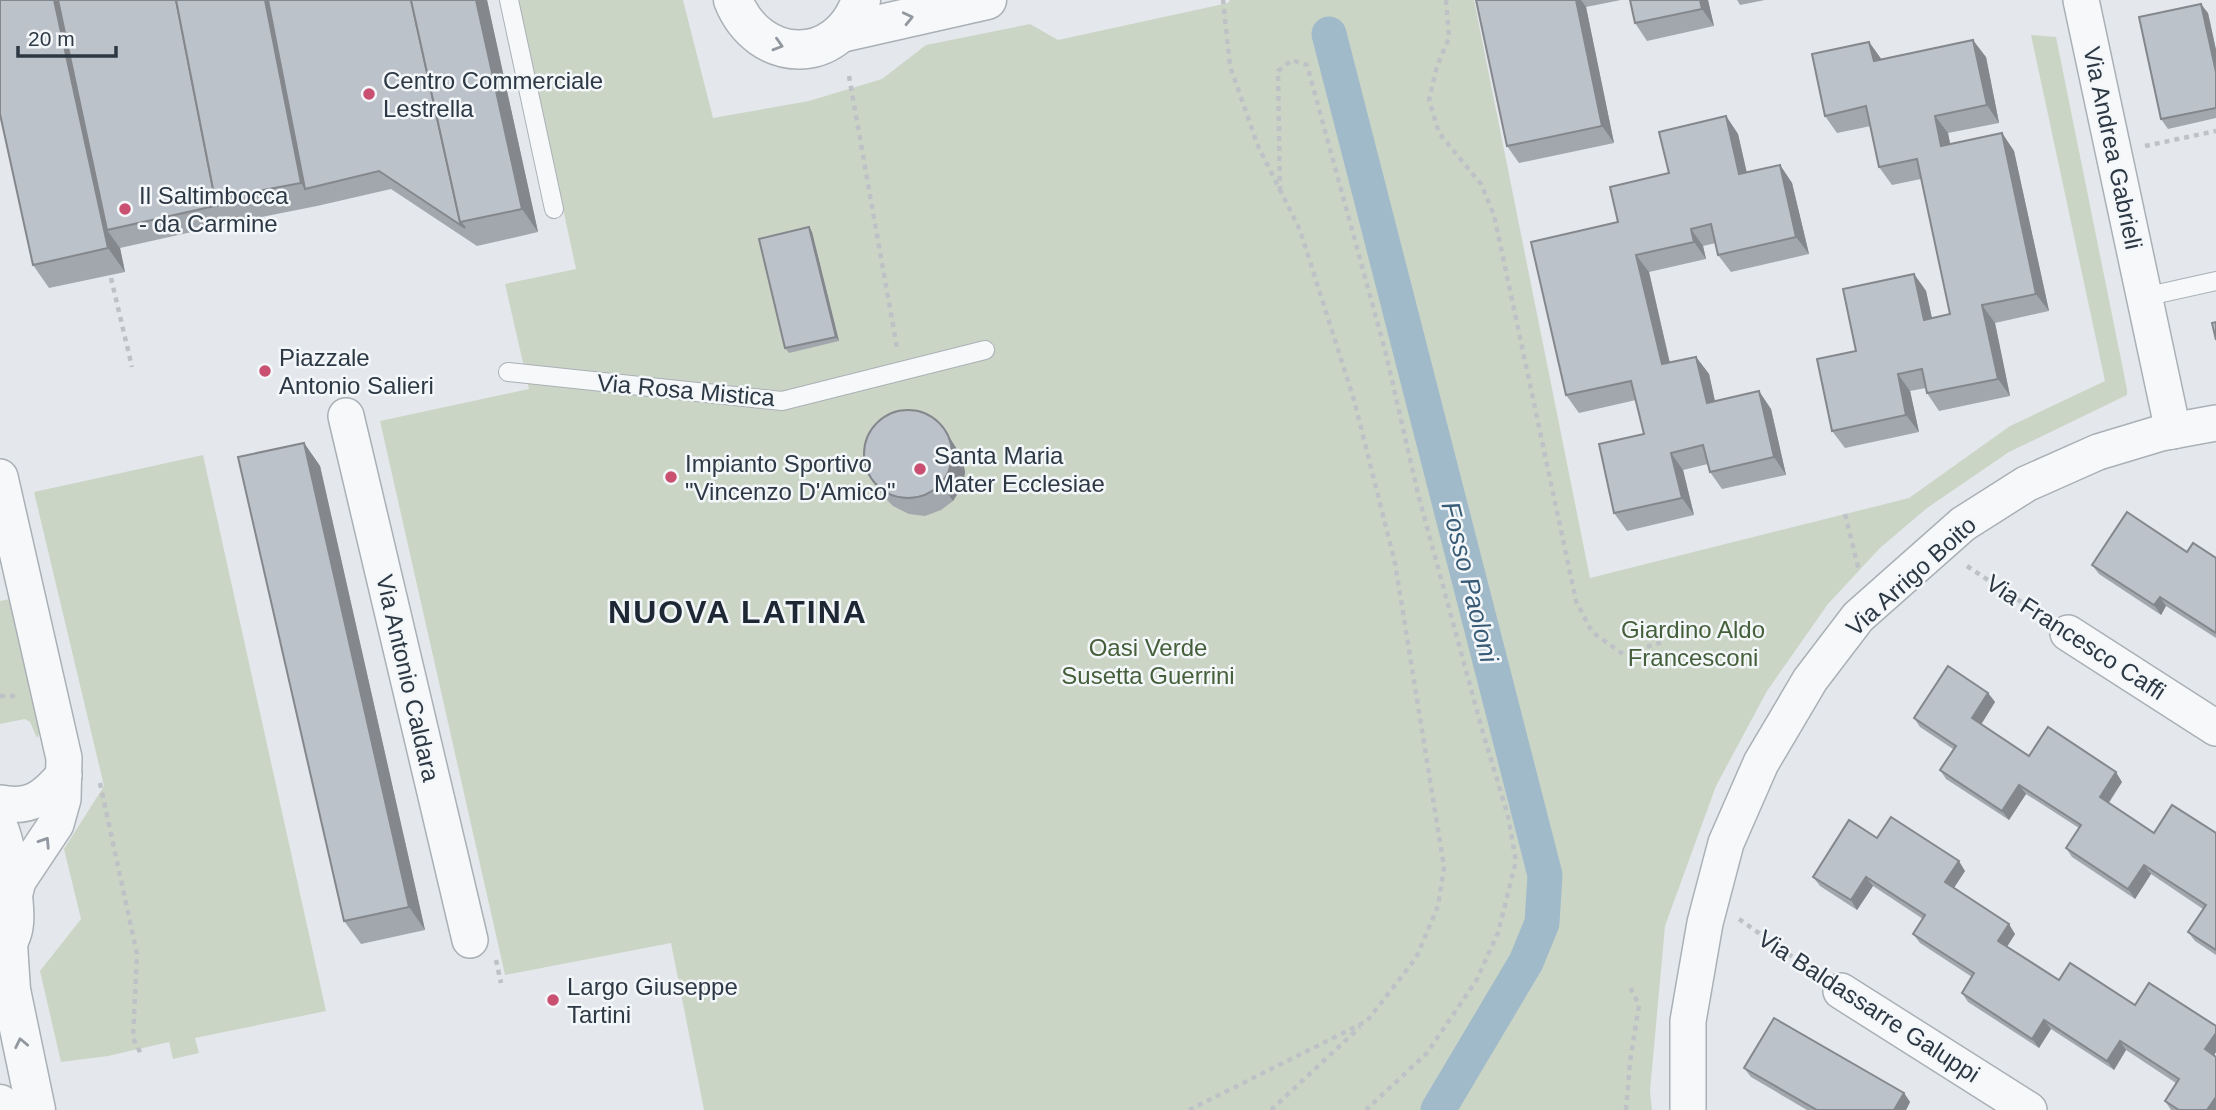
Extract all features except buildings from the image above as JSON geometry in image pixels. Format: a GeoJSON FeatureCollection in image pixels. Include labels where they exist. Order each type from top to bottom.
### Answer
{"type":"FeatureCollection","features":[{"type":"Feature","properties":{"kind":"street"},"geometry":{"type":"LineString","coordinates":[[733,0],[749,29],[762,39],[794,50],[827,43],[841,33],[857,12],[862,0]]}},
{"type":"Feature","properties":{"kind":"street"},"geometry":{"type":"LineString","coordinates":[[841,33],[987,0]]}},
{"type":"Feature","properties":{"kind":"street","name":"Via Andrea Gabrieli"},"geometry":{"type":"LineString","coordinates":[[2081,0],[2173,431]]}},
{"type":"Feature","properties":{"kind":"street","name":"Via Antonio Caldara"},"geometry":{"type":"LineString","coordinates":[[346,416],[470,940]]}},
{"type":"Feature","properties":{"kind":"street","name":"Via Arrigo Boito"},"geometry":{"type":"LineString","coordinates":[[1688,1110],[1688,1021],[1726,843],[1761,763],[1810,680],[1858,617],[1964,524],[2026,484],[2098,452],[2173,431],[2216,424]]}},
{"type":"Feature","properties":{"kind":"street"},"geometry":{"type":"LineString","coordinates":[[0,477],[64,758],[80,774]]}},
{"type":"Feature","properties":{"kind":"street","name":"Via Francesco Caffi"},"geometry":{"type":"LineString","coordinates":[[2068,633],[2216,728]]}},
{"type":"Feature","properties":{"kind":"street"},"geometry":{"type":"LineString","coordinates":[[0,803],[13,805],[47,795],[80,774]]}},
{"type":"Feature","properties":{"kind":"street"},"geometry":{"type":"LineString","coordinates":[[13,901],[18,881],[56,824],[63,799],[80,774]]}},
{"type":"Feature","properties":{"kind":"street"},"geometry":{"type":"LineString","coordinates":[[0,831],[15,922],[4,948],[36,1110]]}},
{"type":"Feature","properties":{"kind":"street","name":"Via Baldassarre Galuppi"},"geometry":{"type":"LineString","coordinates":[[1841,991],[2029,1110]]}},
{"type":"Feature","properties":{"kind":"street"},"geometry":{"type":"LineString","coordinates":[[0,1104],[1,1110]]}},
{"type":"Feature","properties":{"kind":"lane"},"geometry":{"type":"LineString","coordinates":[[509,0],[554,209]]}},
{"type":"Feature","properties":{"kind":"lane"},"geometry":{"type":"LineString","coordinates":[[2144,297],[2216,281]]}},
{"type":"Feature","properties":{"kind":"lane","name":"Via Rosa Mistica"},"geometry":{"type":"LineString","coordinates":[[508,372],[782,401],[985,350]]}},
{"type":"Feature","properties":{"kind":"path"},"geometry":{"type":"LineString","coordinates":[[1223,0],[1230,66],[1258,146],[1300,230],[1354,400],[1395,563],[1444,867],[1438,906],[1416,958],[1367,1021],[1271,1110]]}},
{"type":"Feature","properties":{"kind":"path"},"geometry":{"type":"LineString","coordinates":[[1446,0],[1449,38],[1437,66],[1430,100],[1439,133],[1481,184],[1494,215],[1576,601],[1591,632],[1623,654],[1663,642]]}},
{"type":"Feature","properties":{"kind":"path"},"geometry":{"type":"LineString","coordinates":[[1280,191],[1278,71],[1292,60],[1307,65],[1386,354],[1422,507],[1508,816],[1516,861],[1498,933],[1476,981],[1427,1053],[1366,1110]]}},
{"type":"Feature","properties":{"kind":"path"},"geometry":{"type":"LineString","coordinates":[[849,76],[901,370]]}},
{"type":"Feature","properties":{"kind":"path"},"geometry":{"type":"LineString","coordinates":[[2113,153],[2216,131]]}},
{"type":"Feature","properties":{"kind":"path"},"geometry":{"type":"LineString","coordinates":[[111,278],[132,367]]}},
{"type":"Feature","properties":{"kind":"path"},"geometry":{"type":"LineString","coordinates":[[1845,514],[1860,577]]}},
{"type":"Feature","properties":{"kind":"path","name":"Via Francesco Caffi"},"geometry":{"type":"LineString","coordinates":[[1937,546],[2068,633]]}},
{"type":"Feature","properties":{"kind":"path"},"geometry":{"type":"LineString","coordinates":[[80,774],[137,954],[133,1038],[142,1056]]}},
{"type":"Feature","properties":{"kind":"path","name":"Via Baldassarre Galuppi"},"geometry":{"type":"LineString","coordinates":[[1712,899],[1841,991]]}},
{"type":"Feature","properties":{"kind":"path"},"geometry":{"type":"LineString","coordinates":[[1626,1110],[1639,1005],[1629,985]]}},
{"type":"Feature","properties":{"kind":"path"},"geometry":{"type":"LineString","coordinates":[[1189,1110],[1367,1021]]}},
{"type":"Feature","properties":{"kind":"green space","name":"Oasi Verde Susetta Guerrini"},"geometry":{"type":"Polygon","coordinates":[[[518,0],[683,0],[713,118],[809,101],[882,79],[926,45],[1030,24],[1058,40],[1228,3],[1230,0],[1474,0],[1590,578],[1909,498],[2010,426],[2105,381],[2031,35],[2056,37],[2127,395],[2009,452],[1927,508],[1880,548],[1828,604],[1767,691],[1716,786],[1665,926],[1650,1091],[1652,1110],[704,1110],[671,943],[505,975],[380,421],[529,389],[505,284],[576,269],[518,0]]]}},
{"type":"Feature","properties":{"kind":"green space"},"geometry":{"type":"Polygon","coordinates":[[[203,455],[326,1011],[195,1038],[199,1053],[173,1059],[169,1042],[108,1056],[61,1062],[40,971],[81,919],[64,849],[104,786],[34,492],[203,455]]]}},
{"type":"Feature","properties":{"kind":"green space"},"geometry":{"type":"Polygon","coordinates":[[[10,599],[41,731],[37,738],[30,722],[25,719],[0,724],[0,601],[10,599]]]}},
{"type":"Feature","properties":{"kind":"waterway","name":"Fosso Paoloni"},"geometry":{"type":"LineString","coordinates":[[1329,34],[1545,875],[1542,923],[1526,962],[1438,1110]]}},
{"type":"Feature","properties":{"kind":"place","name":"Centro Commerciale Lestrella"},"geometry":{"type":"Point","coordinates":[369,94]}},
{"type":"Feature","properties":{"kind":"place","name":"Il Saltimbocca - da Carmine"},"geometry":{"type":"Point","coordinates":[125,209]}},
{"type":"Feature","properties":{"kind":"place","name":"Piazzale Antonio Salieri"},"geometry":{"type":"Point","coordinates":[265,371]}},
{"type":"Feature","properties":{"kind":"place","name":"Santa Maria Mater Ecclesiae"},"geometry":{"type":"Point","coordinates":[920,469]}},
{"type":"Feature","properties":{"kind":"place","name":"Impianto Sportivo \"Vincenzo D'Amico\""},"geometry":{"type":"Point","coordinates":[671,477]}},
{"type":"Feature","properties":{"kind":"place","name":"Largo Giuseppe Tartini"},"geometry":{"type":"Point","coordinates":[553,1000]}},
{"type":"Feature","properties":{"kind":"district","name":"NUOVA LATINA"},"geometry":{"type":"Point","coordinates":[738,612]}},
{"type":"Feature","properties":{"kind":"park label","name":"Giardino Aldo Francesconi"},"geometry":{"type":"Point","coordinates":[1693,643]}}]}
